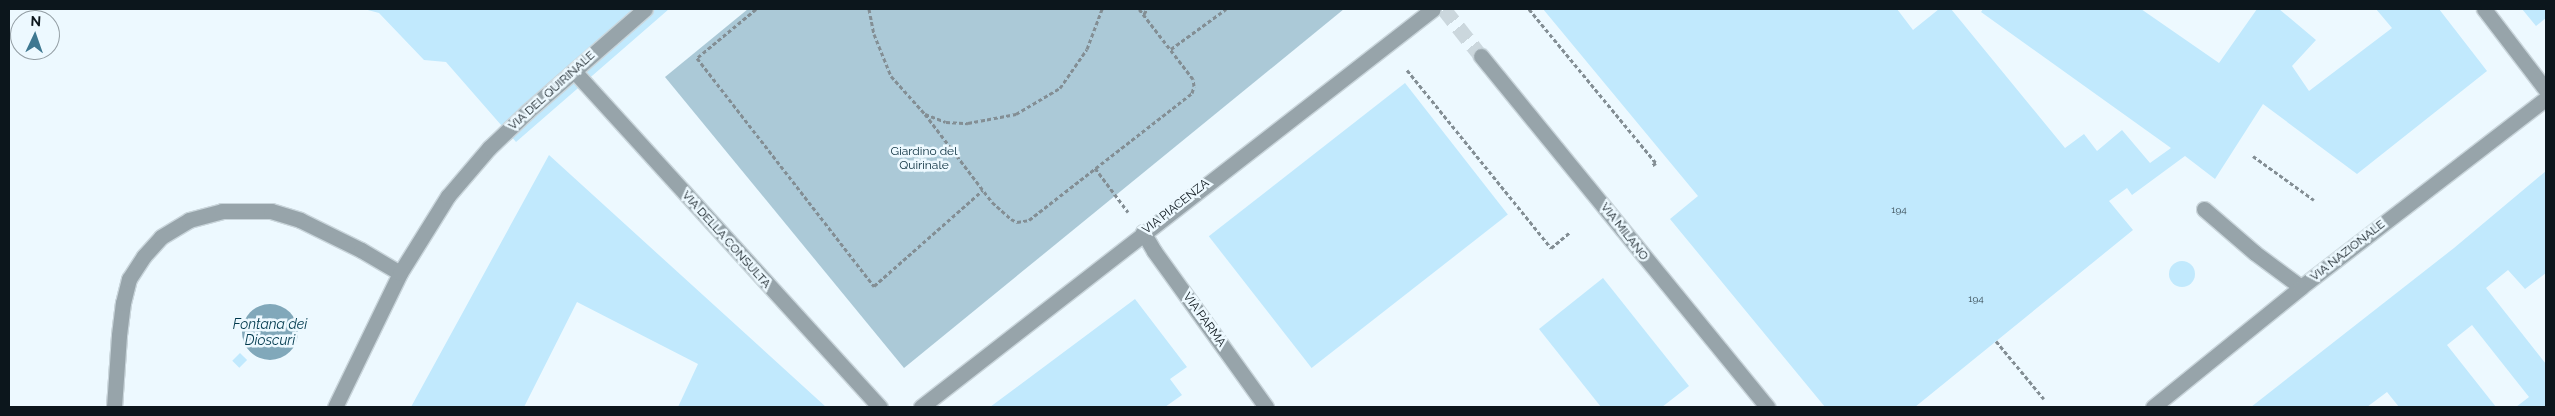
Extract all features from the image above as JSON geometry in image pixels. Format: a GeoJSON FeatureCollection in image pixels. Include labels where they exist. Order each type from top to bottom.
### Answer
{"type":"FeatureCollection","features":[{"type":"Feature","properties":{"kind":"street","name":"VIA DEL QUIRINALE"},"geometry":{"type":"LineString","coordinates":[[335,407],[400,273],[448,196],[463,176],[521,117],[645,9]]}},
{"type":"Feature","properties":{"kind":"street","name":"VIA PIACENZA"},"geometry":{"type":"LineString","coordinates":[[920,407],[1143,232],[1433,9]]}},
{"type":"Feature","properties":{"kind":"street"},"geometry":{"type":"LineString","coordinates":[[2484,9],[2546,90]]}},
{"type":"Feature","properties":{"kind":"street","name":"VIA MILANO"},"geometry":{"type":"LineString","coordinates":[[1481,56],[1767,407]]}},
{"type":"Feature","properties":{"kind":"street","name":"VIA DELLA CONSULTA"},"geometry":{"type":"LineString","coordinates":[[574,71],[880,407]]}},
{"type":"Feature","properties":{"kind":"street","name":"VIA NAZIONALE"},"geometry":{"type":"LineString","coordinates":[[2153,407],[2302,287],[2546,98]]}},
{"type":"Feature","properties":{"kind":"street"},"geometry":{"type":"LineString","coordinates":[[2204,209],[2255,252],[2302,287]]}},
{"type":"Feature","properties":{"kind":"street"},"geometry":{"type":"LineString","coordinates":[[114,407],[119,335],[123,303],[129,280],[144,256],[161,237],[189,220],[222,211],[271,211],[300,220],[360,250],[400,273]]}},
{"type":"Feature","properties":{"kind":"street","name":"VIA PARMA"},"geometry":{"type":"LineString","coordinates":[[1143,232],[1154,251],[1266,407]]}},
{"type":"Feature","properties":{"kind":"path"},"geometry":{"type":"LineString","coordinates":[[756,9],[697,58],[874,286],[983,190]]}},
{"type":"Feature","properties":{"kind":"path"},"geometry":{"type":"LineString","coordinates":[[870,9],[874,34],[890,76],[925,114],[992,202],[1017,222],[1029,220],[1192,93],[1193,79],[1139,9]]}},
{"type":"Feature","properties":{"kind":"path"},"geometry":{"type":"LineString","coordinates":[[925,114],[946,122],[968,123],[1016,114],[1060,88],[1087,49],[1102,9]]}},
{"type":"Feature","properties":{"kind":"path"},"geometry":{"type":"LineString","coordinates":[[1144,14],[1147,9]]}},
{"type":"Feature","properties":{"kind":"path"},"geometry":{"type":"LineString","coordinates":[[1171,49],[1226,9]]}},
{"type":"Feature","properties":{"kind":"path"},"geometry":{"type":"LineString","coordinates":[[1529,9],[1656,163],[1652,166]]}},
{"type":"Feature","properties":{"kind":"path"},"geometry":{"type":"LineString","coordinates":[[1407,70],[1551,248],[1571,231]]}},
{"type":"Feature","properties":{"kind":"path"},"geometry":{"type":"LineString","coordinates":[[2254,156],[2314,200]]}},
{"type":"Feature","properties":{"kind":"path"},"geometry":{"type":"LineString","coordinates":[[1095,168],[1143,232]]}},
{"type":"Feature","properties":{"kind":"path"},"geometry":{"type":"LineString","coordinates":[[1996,341],[2044,399]]}},
{"type":"Feature","properties":{"kind":"green space","name":"Giardino del Quirinale"},"geometry":{"type":"Polygon","coordinates":[[[748,9],[1344,9],[904,368],[665,77],[748,9]]]}},
{"type":"Feature","properties":{"kind":"water","name":"Fontana dei Dioscuri"},"geometry":{"type":"Polygon","coordinates":[[[264,304],[276,304],[286,308],[294,316],[298,332],[294,348],[286,356],[276,360],[264,360],[254,356],[246,348],[242,338],[242,326],[246,316],[254,308],[264,304]]]}},
{"type":"Feature","properties":{"kind":"building"},"geometry":{"type":"Polygon","coordinates":[[[364,9],[669,9],[516,142],[446,62],[424,60],[379,13],[364,9]]]}},
{"type":"Feature","properties":{"kind":"building"},"geometry":{"type":"Polygon","coordinates":[[[1543,9],[1897,9],[1913,30],[1939,9],[1951,9],[2065,148],[2084,134],[2097,151],[2122,130],[2150,163],[2171,148],[1981,12],[1983,9],[2141,9],[2219,63],[2257,9],[2279,9],[2316,40],[2292,66],[2309,91],[2392,28],[2376,9],[2439,9],[2487,71],[2357,174],[2263,104],[2215,179],[2185,156],[2132,195],[2127,188],[2109,201],[2133,230],[1915,407],[1825,407],[1670,219],[1698,196],[1543,9]]]}},
{"type":"Feature","properties":{"kind":"building"},"geometry":{"type":"Polygon","coordinates":[[[2522,9],[2546,9],[2546,18],[2536,26],[2522,9]]]}},
{"type":"Feature","properties":{"kind":"building"},"geometry":{"type":"Polygon","coordinates":[[[1405,83],[1508,215],[1312,368],[1209,236],[1405,83]]]}},
{"type":"Feature","properties":{"kind":"building"},"geometry":{"type":"Polygon","coordinates":[[[549,155],[826,407],[678,407],[698,364],[577,302],[524,407],[411,407],[549,155]]]}},
{"type":"Feature","properties":{"kind":"building"},"geometry":{"type":"Polygon","coordinates":[[[2546,171],[2546,273],[2525,289],[2508,270],[2486,288],[2546,364],[2546,407],[2516,407],[2529,397],[2472,325],[2447,345],[2496,407],[2399,407],[2387,392],[2367,407],[2251,407],[2454,248],[2546,171]]]}},
{"type":"Feature","properties":{"kind":"building"},"geometry":{"type":"Polygon","coordinates":[[[2182,261],[2191,265],[2195,274],[2191,283],[2182,287],[2173,283],[2169,274],[2173,265],[2182,261]]]}},
{"type":"Feature","properties":{"kind":"building"},"geometry":{"type":"Polygon","coordinates":[[[1603,278],[1689,386],[1662,407],[1601,407],[1539,329],[1603,278]]]}},
{"type":"Feature","properties":{"kind":"building"},"geometry":{"type":"Polygon","coordinates":[[[1135,299],[1187,367],[1170,379],[1182,395],[1165,407],[990,407],[1135,299]]]}},
{"type":"Feature","properties":{"kind":"building"},"geometry":{"type":"Polygon","coordinates":[[[240,353],[247,360],[239,368],[232,361],[240,353]]]}},
{"type":"Feature","properties":{"kind":"tunnel"},"geometry":{"type":"LineString","coordinates":[[1444,9],[1481,56]]}}]}
